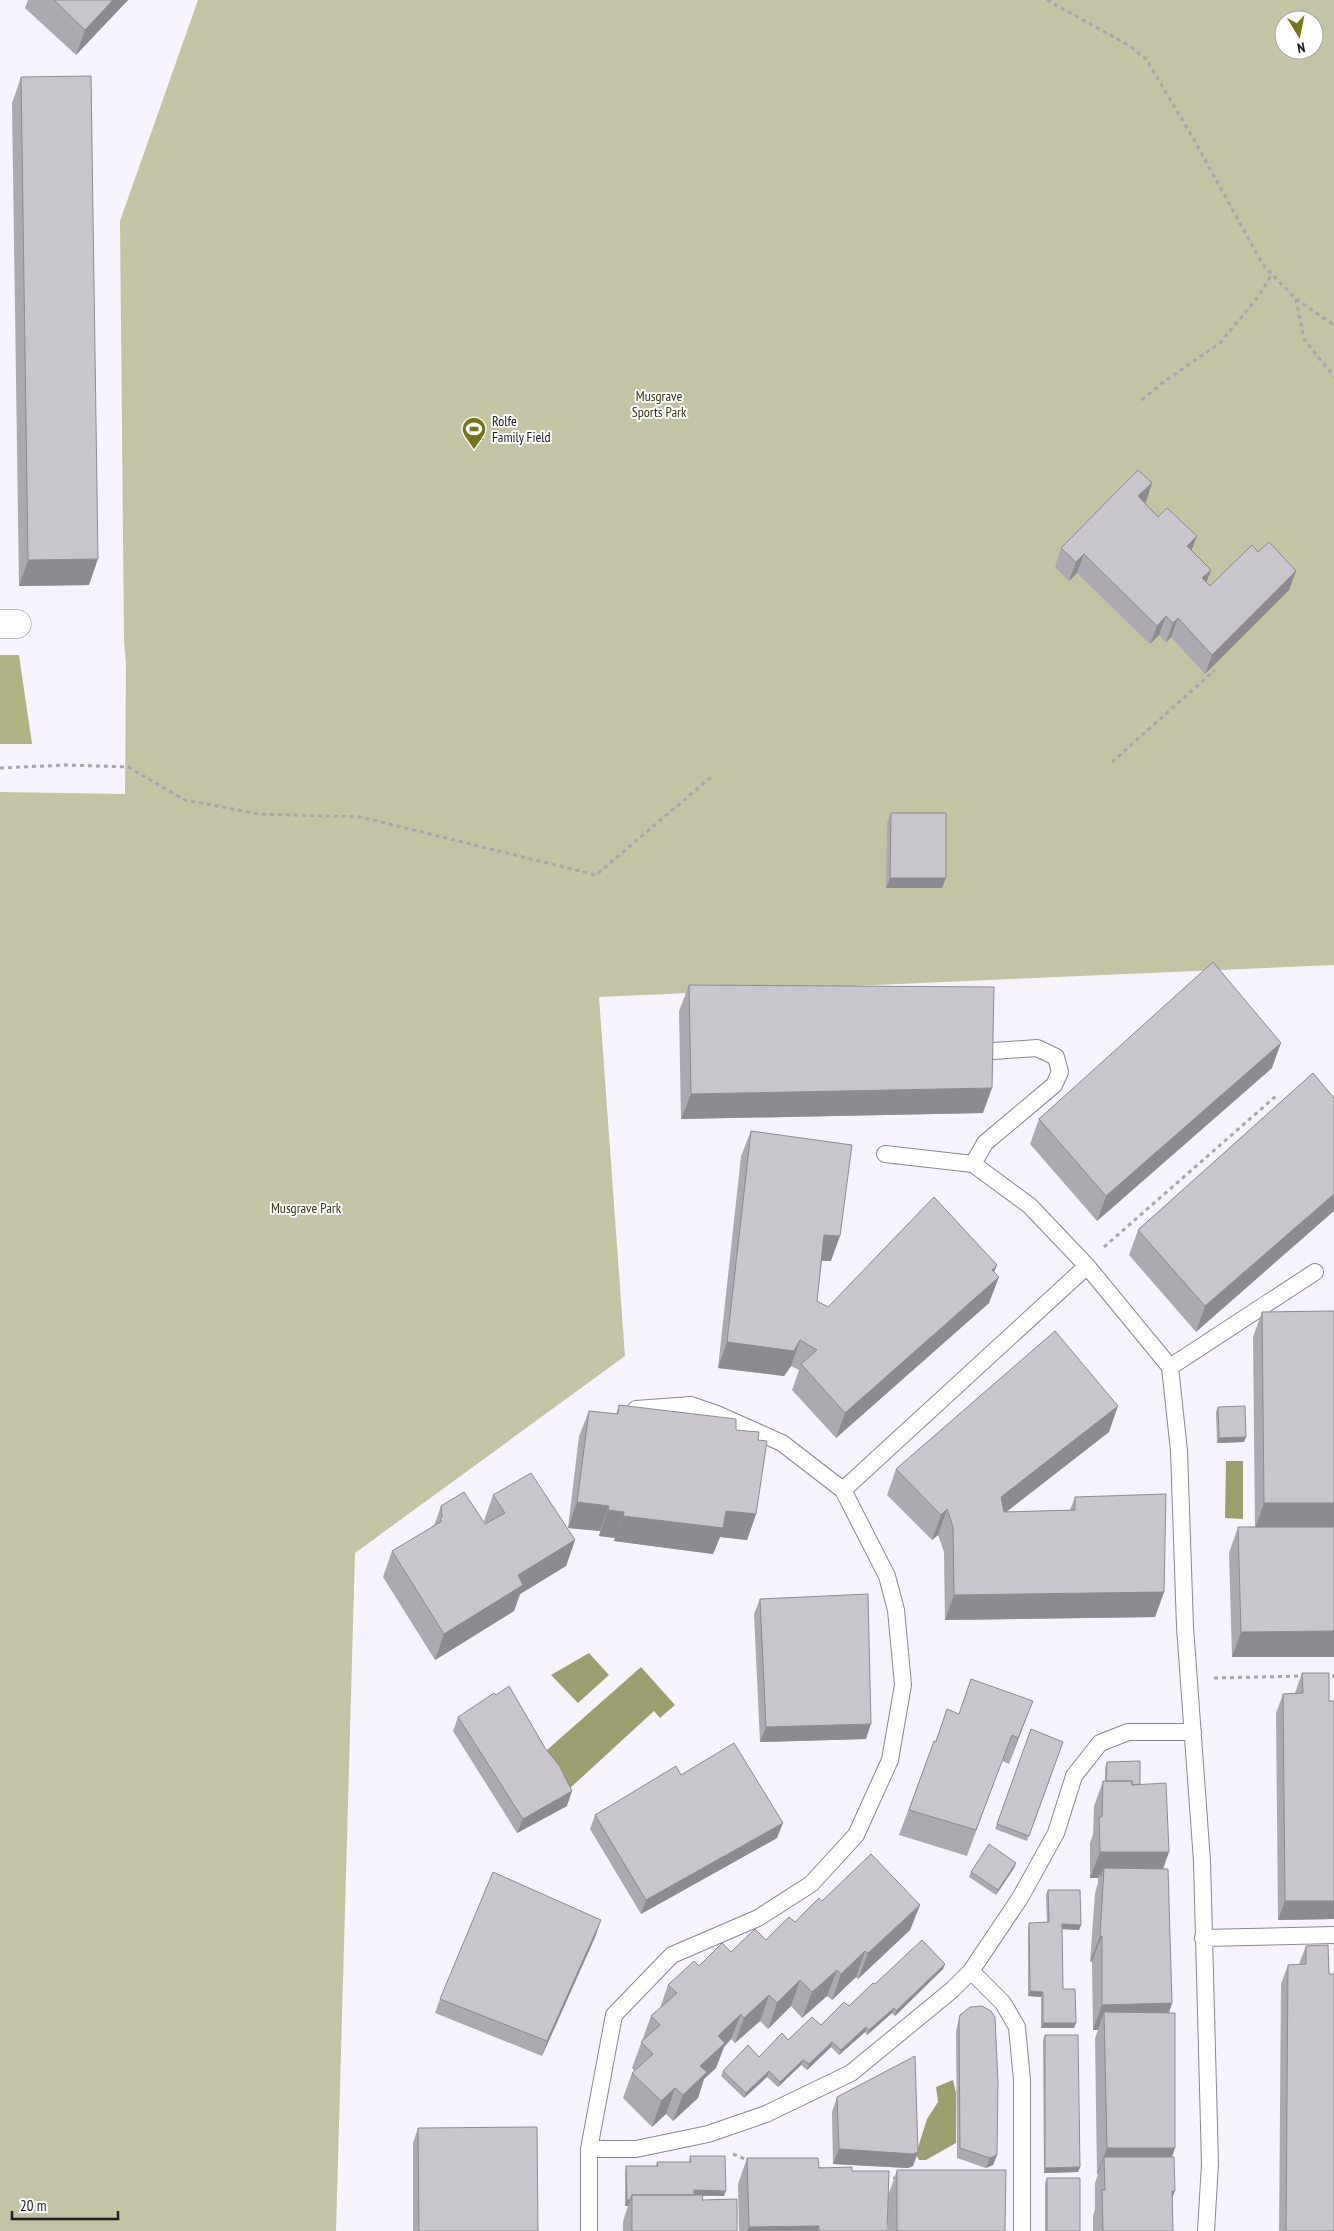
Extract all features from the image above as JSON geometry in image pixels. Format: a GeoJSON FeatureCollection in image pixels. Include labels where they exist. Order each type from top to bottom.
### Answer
{"type":"FeatureCollection","features":[{"type":"Feature","properties":{"kind":"lane"},"geometry":{"type":"LineString","coordinates":[[973,1164],[985,1143],[1054,1084],[1060,1072],[1056,1057],[1037,1048],[994,1051]]}},
{"type":"Feature","properties":{"kind":"lane"},"geometry":{"type":"LineString","coordinates":[[885,1154],[973,1164],[1030,1206],[1087,1266],[1170,1367],[1179,1451],[1189,1680],[1202,1861],[1210,2164],[1206,2231]]}},
{"type":"Feature","properties":{"kind":"lane"},"geometry":{"type":"LineString","coordinates":[[843,1490],[1087,1266]]}},
{"type":"Feature","properties":{"kind":"lane"},"geometry":{"type":"LineString","coordinates":[[1170,1367],[1315,1272]]}},
{"type":"Feature","properties":{"kind":"lane"},"geometry":{"type":"LineString","coordinates":[[589,2231],[589,2149],[614,2014],[672,1955],[758,1918],[811,1884],[856,1835],[890,1760],[903,1685],[896,1610],[887,1576],[843,1490],[782,1443],[717,1414],[691,1405],[636,1409]]}},
{"type":"Feature","properties":{"kind":"lane"},"geometry":{"type":"LineString","coordinates":[[589,2149],[636,2149],[713,2132],[766,2114],[851,2073],[952,1990],[971,1971],[1020,1898],[1056,1833],[1074,1776],[1100,1743],[1128,1732],[1193,1732]]}},
{"type":"Feature","properties":{"kind":"lane"},"geometry":{"type":"LineString","coordinates":[[1203,1938],[1334,1935]]}},
{"type":"Feature","properties":{"kind":"lane"},"geometry":{"type":"LineString","coordinates":[[971,1971],[1002,2003],[1017,2027],[1022,2080],[1022,2231]]}},
{"type":"Feature","properties":{"kind":"path"},"geometry":{"type":"LineString","coordinates":[[1047,0],[1130,46],[1146,59],[1193,138],[1263,265],[1296,299],[1334,325]]}},
{"type":"Feature","properties":{"kind":"path"},"geometry":{"type":"LineString","coordinates":[[1142,400],[1162,383],[1220,343],[1258,296],[1272,274]]}},
{"type":"Feature","properties":{"kind":"path"},"geometry":{"type":"LineString","coordinates":[[1296,299],[1304,339],[1334,378]]}},
{"type":"Feature","properties":{"kind":"path"},"geometry":{"type":"LineString","coordinates":[[1112,762],[1215,670]]}},
{"type":"Feature","properties":{"kind":"path"},"geometry":{"type":"LineString","coordinates":[[0,768],[66,765],[128,767],[185,800],[258,814],[361,817],[596,875],[711,777]]}},
{"type":"Feature","properties":{"kind":"path"},"geometry":{"type":"LineString","coordinates":[[1104,1247],[1276,1096]]}},
{"type":"Feature","properties":{"kind":"path"},"geometry":{"type":"LineString","coordinates":[[1189,1680],[1306,1676]]}},
{"type":"Feature","properties":{"kind":"path"},"geometry":{"type":"LineString","coordinates":[[1315,1676],[1334,1676]]}},
{"type":"Feature","properties":{"kind":"path"},"geometry":{"type":"LineString","coordinates":[[713,2132],[729,2151],[746,2160],[755,2162]]}},
{"type":"Feature","properties":{"kind":"path"},"geometry":{"type":"LineString","coordinates":[[878,2178],[907,2178]]}},
{"type":"Feature","properties":{"kind":"green space"},"geometry":{"type":"Polygon","coordinates":[[[198,0],[1334,0],[1334,965],[599,997],[625,1356],[355,1553],[336,2231],[0,2231],[0,792],[125,794],[126,663],[124,641],[120,221],[198,0]]]}},
{"type":"Feature","properties":{"kind":"shaded area"},"geometry":{"type":"Polygon","coordinates":[[[0,655],[19,655],[32,744],[0,744],[0,655]]]}},
{"type":"Feature","properties":{"kind":"shaded area"},"geometry":{"type":"Polygon","coordinates":[[[1226,1461],[1243,1461],[1243,1519],[1225,1518],[1226,1461]]]}},
{"type":"Feature","properties":{"kind":"shaded area"},"geometry":{"type":"Polygon","coordinates":[[[589,1653],[609,1675],[578,1703],[551,1675],[589,1653]]]}},
{"type":"Feature","properties":{"kind":"shaded area"},"geometry":{"type":"Polygon","coordinates":[[[641,1667],[675,1705],[660,1718],[654,1711],[568,1790],[539,1757],[641,1667]]]}},
{"type":"Feature","properties":{"kind":"shaded area"},"geometry":{"type":"Polygon","coordinates":[[[953,2080],[956,2093],[956,2143],[926,2160],[919,2160],[916,2154],[927,2119],[938,2102],[936,2087],[953,2080]]]}},
{"type":"Feature","properties":{"kind":"building"},"geometry":{"type":"Polygon","coordinates":[[[54,0],[113,0],[85,30],[54,0]]]}},
{"type":"Feature","properties":{"kind":"building"},"geometry":{"type":"Polygon","coordinates":[[[91,76],[98,559],[28,560],[21,77],[91,76]]]}},
{"type":"Feature","properties":{"kind":"building"},"geometry":{"type":"Polygon","coordinates":[[[1138,470],[1152,483],[1138,496],[1158,517],[1167,508],[1197,536],[1187,546],[1211,570],[1202,578],[1210,586],[1252,545],[1258,552],[1269,542],[1296,571],[1212,655],[1178,618],[1173,623],[1166,616],[1157,626],[1084,554],[1076,562],[1061,548],[1138,470]]]}},
{"type":"Feature","properties":{"kind":"building"},"geometry":{"type":"Polygon","coordinates":[[[891,813],[946,813],[946,878],[890,878],[891,813]]]}},
{"type":"Feature","properties":{"kind":"building"},"geometry":{"type":"Polygon","coordinates":[[[1213,962],[1281,1043],[1106,1196],[1039,1119],[1213,962]]]}},
{"type":"Feature","properties":{"kind":"building"},"geometry":{"type":"Polygon","coordinates":[[[689,985],[994,987],[992,1088],[691,1094],[689,985]]]}},
{"type":"Feature","properties":{"kind":"building"},"geometry":{"type":"Polygon","coordinates":[[[1313,1073],[1334,1098],[1334,1194],[1205,1306],[1138,1230],[1313,1073]]]}},
{"type":"Feature","properties":{"kind":"building"},"geometry":{"type":"Polygon","coordinates":[[[751,1131],[852,1145],[840,1236],[824,1235],[817,1301],[828,1307],[934,1197],[997,1265],[992,1270],[999,1277],[845,1413],[801,1364],[817,1350],[800,1340],[794,1351],[727,1342],[751,1131]]]}},
{"type":"Feature","properties":{"kind":"building"},"geometry":{"type":"Polygon","coordinates":[[[1334,1311],[1334,1503],[1264,1503],[1262,1312],[1334,1311]]]}},
{"type":"Feature","properties":{"kind":"building"},"geometry":{"type":"Polygon","coordinates":[[[1055,1331],[1118,1406],[1001,1497],[1004,1512],[1075,1510],[1075,1497],[1166,1494],[1164,1592],[954,1595],[953,1527],[947,1509],[941,1515],[896,1469],[1055,1331]]]}},
{"type":"Feature","properties":{"kind":"building"},"geometry":{"type":"Polygon","coordinates":[[[619,1405],[736,1419],[736,1430],[759,1432],[758,1440],[767,1441],[756,1514],[726,1511],[723,1528],[623,1516],[624,1512],[608,1510],[609,1506],[577,1502],[589,1411],[618,1414],[619,1405]]]}},
{"type":"Feature","properties":{"kind":"building"},"geometry":{"type":"Polygon","coordinates":[[[1245,1406],[1246,1437],[1219,1438],[1218,1407],[1245,1406]]]}},
{"type":"Feature","properties":{"kind":"building"},"geometry":{"type":"Polygon","coordinates":[[[531,1473],[575,1540],[518,1575],[523,1585],[444,1634],[392,1551],[442,1521],[440,1519],[442,1517],[441,1506],[464,1492],[485,1524],[505,1513],[493,1495],[531,1473]]]}},
{"type":"Feature","properties":{"kind":"building"},"geometry":{"type":"Polygon","coordinates":[[[1238,1527],[1334,1527],[1334,1631],[1241,1632],[1238,1527]]]}},
{"type":"Feature","properties":{"kind":"building"},"geometry":{"type":"Polygon","coordinates":[[[868,1594],[871,1724],[766,1727],[760,1599],[868,1594]]]}},
{"type":"Feature","properties":{"kind":"building"},"geometry":{"type":"Polygon","coordinates":[[[1302,1673],[1329,1673],[1329,1701],[1334,1701],[1334,1901],[1285,1901],[1283,1694],[1303,1693],[1302,1673]]]}},
{"type":"Feature","properties":{"kind":"building"},"geometry":{"type":"Polygon","coordinates":[[[971,1679],[1033,1701],[1018,1738],[1012,1735],[976,1830],[909,1810],[947,1709],[959,1714],[971,1679]]]}},
{"type":"Feature","properties":{"kind":"building"},"geometry":{"type":"Polygon","coordinates":[[[509,1686],[545,1748],[559,1765],[572,1791],[523,1819],[458,1717],[494,1693],[496,1695],[509,1686]]]}},
{"type":"Feature","properties":{"kind":"building"},"geometry":{"type":"Polygon","coordinates":[[[1031,1729],[1063,1742],[1029,1836],[997,1824],[1031,1729]]]}},
{"type":"Feature","properties":{"kind":"building"},"geometry":{"type":"Polygon","coordinates":[[[734,1743],[783,1823],[646,1900],[595,1815],[676,1766],[681,1775],[734,1743]]]}},
{"type":"Feature","properties":{"kind":"building"},"geometry":{"type":"Polygon","coordinates":[[[1140,1761],[1140,1784],[1132,1785],[1132,1781],[1106,1781],[1107,1762],[1140,1761]]]}},
{"type":"Feature","properties":{"kind":"building"},"geometry":{"type":"Polygon","coordinates":[[[1103,1781],[1132,1781],[1132,1785],[1166,1783],[1169,1852],[1100,1852],[1099,1817],[1102,1817],[1103,1781]]]}},
{"type":"Feature","properties":{"kind":"building"},"geometry":{"type":"Polygon","coordinates":[[[989,1844],[1016,1863],[998,1890],[971,1872],[989,1844]]]}},
{"type":"Feature","properties":{"kind":"building"},"geometry":{"type":"Polygon","coordinates":[[[871,1854],[920,1905],[868,1953],[865,1951],[841,1974],[837,1970],[812,1992],[800,1980],[777,2003],[769,1995],[744,2018],[741,2014],[718,2036],[725,2043],[700,2066],[707,2072],[683,2095],[675,2088],[661,2101],[632,2073],[653,2054],[641,2042],[660,2025],[651,2016],[677,1993],[668,1985],[694,1961],[699,1966],[722,1943],[731,1952],[755,1929],[766,1940],[789,1917],[795,1922],[819,1898],[822,1901],[871,1854]]]}},
{"type":"Feature","properties":{"kind":"building"},"geometry":{"type":"Polygon","coordinates":[[[1104,1868],[1168,1869],[1172,2003],[1102,2005],[1102,1936],[1100,1936],[1104,1868]]]}},
{"type":"Feature","properties":{"kind":"building"},"geometry":{"type":"Polygon","coordinates":[[[493,1872],[601,1920],[547,2041],[440,1999],[493,1872]]]}},
{"type":"Feature","properties":{"kind":"building"},"geometry":{"type":"Polygon","coordinates":[[[1048,1890],[1080,1890],[1081,1925],[1062,1924],[1063,1989],[1075,1989],[1076,2023],[1043,2023],[1043,1992],[1030,1991],[1029,1923],[1049,1922],[1048,1890]]]}},
{"type":"Feature","properties":{"kind":"building"},"geometry":{"type":"Polygon","coordinates":[[[922,1940],[945,1964],[896,2011],[894,2008],[869,2030],[866,2027],[841,2050],[832,2042],[809,2064],[803,2060],[780,2082],[769,2071],[746,2093],[723,2071],[748,2045],[759,2057],[782,2033],[788,2040],[812,2017],[821,2025],[844,2002],[849,2006],[922,1940]]]}},
{"type":"Feature","properties":{"kind":"building"},"geometry":{"type":"Polygon","coordinates":[[[1328,1945],[1329,1974],[1334,1974],[1334,2231],[1286,2231],[1288,1965],[1306,1964],[1306,1946],[1328,1945]]]}},
{"type":"Feature","properties":{"kind":"building"},"geometry":{"type":"Polygon","coordinates":[[[982,2006],[991,2011],[995,2017],[998,2083],[997,2155],[990,2158],[960,2148],[959,2021],[960,2015],[970,2007],[982,2006]]]}},
{"type":"Feature","properties":{"kind":"building"},"geometry":{"type":"Polygon","coordinates":[[[1104,2012],[1175,2013],[1175,2148],[1107,2148],[1104,2012]]]}},
{"type":"Feature","properties":{"kind":"building"},"geometry":{"type":"Polygon","coordinates":[[[1045,2035],[1078,2035],[1080,2167],[1045,2168],[1045,2035]]]}},
{"type":"Feature","properties":{"kind":"building"},"geometry":{"type":"Polygon","coordinates":[[[915,2056],[918,2152],[913,2154],[839,2149],[837,2097],[915,2056]]]}},
{"type":"Feature","properties":{"kind":"building"},"geometry":{"type":"Polygon","coordinates":[[[537,2127],[538,2231],[419,2231],[418,2128],[537,2127]]]}},
{"type":"Feature","properties":{"kind":"building"},"geometry":{"type":"Polygon","coordinates":[[[690,2156],[725,2156],[726,2191],[694,2190],[694,2195],[632,2195],[630,2200],[627,2200],[626,2166],[658,2166],[657,2162],[691,2162],[690,2156]]]}},
{"type":"Feature","properties":{"kind":"building"},"geometry":{"type":"Polygon","coordinates":[[[1104,2157],[1174,2157],[1175,2191],[1172,2191],[1173,2231],[1103,2231],[1102,2190],[1105,2190],[1104,2157]]]}},
{"type":"Feature","properties":{"kind":"building"},"geometry":{"type":"Polygon","coordinates":[[[747,2158],[818,2158],[819,2168],[852,2167],[852,2171],[889,2171],[887,2231],[819,2231],[819,2226],[749,2227],[747,2158]]]}},
{"type":"Feature","properties":{"kind":"building"},"geometry":{"type":"Polygon","coordinates":[[[897,2170],[1006,2170],[1005,2231],[897,2231],[897,2170]]]}},
{"type":"Feature","properties":{"kind":"building"},"geometry":{"type":"Polygon","coordinates":[[[1047,2178],[1080,2178],[1080,2231],[1047,2231],[1047,2178]]]}},
{"type":"Feature","properties":{"kind":"building"},"geometry":{"type":"Polygon","coordinates":[[[632,2195],[703,2195],[702,2200],[737,2199],[737,2231],[632,2231],[632,2195]]]}},
{"type":"Feature","properties":{"kind":"place","name":"Rolfe Family Field"},"geometry":{"type":"Point","coordinates":[474,450]}},
{"type":"Feature","properties":{"kind":"park label","name":"Musgrave Sports Park"},"geometry":{"type":"Point","coordinates":[659,404]}},
{"type":"Feature","properties":{"kind":"park label","name":"Musgrave Park"},"geometry":{"type":"Point","coordinates":[306,1208]}}]}
